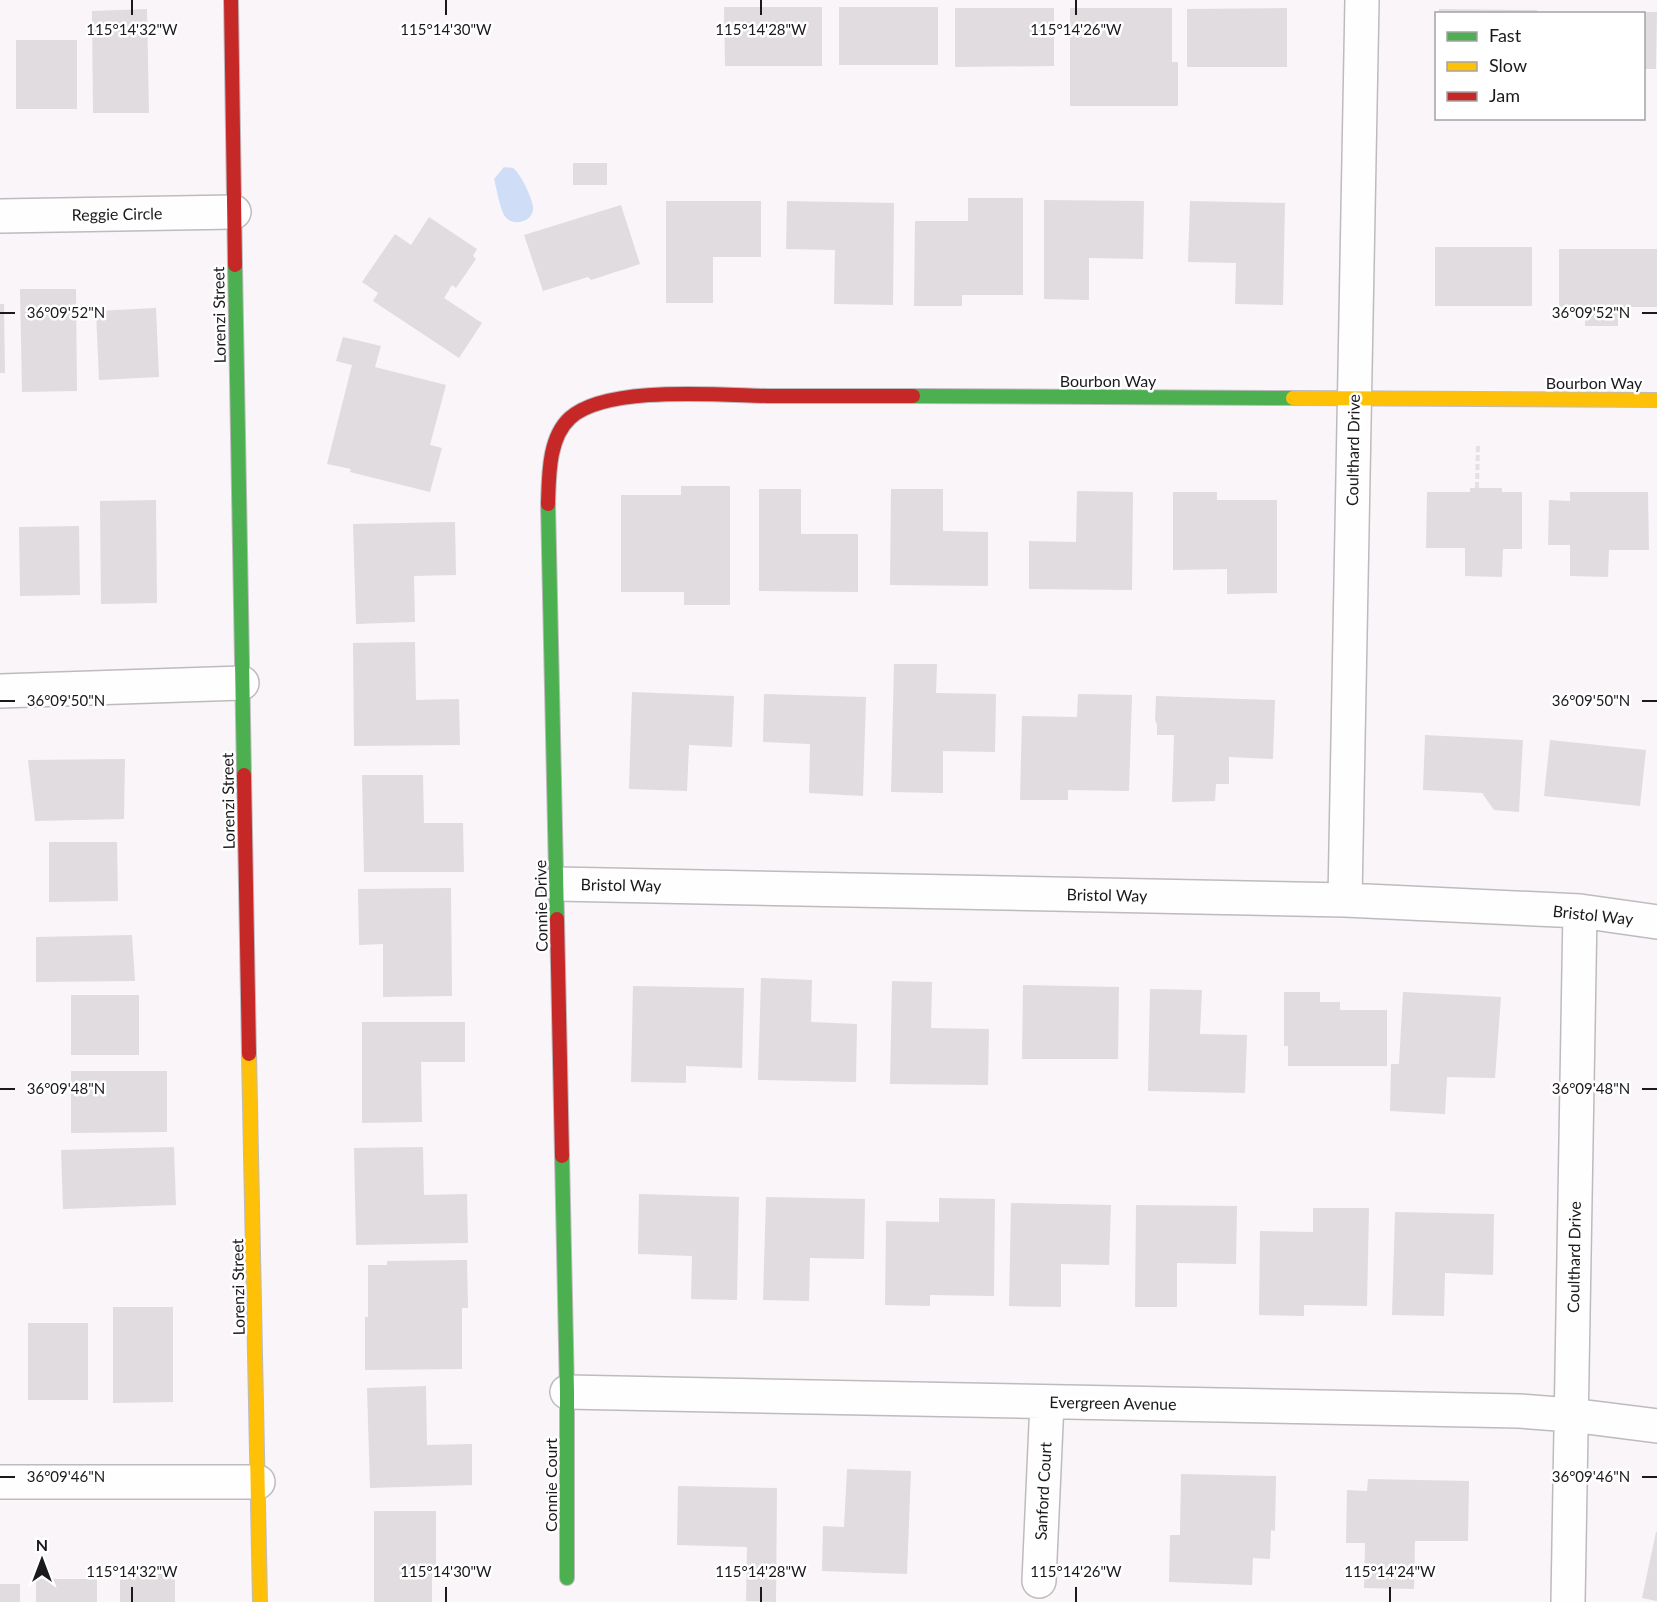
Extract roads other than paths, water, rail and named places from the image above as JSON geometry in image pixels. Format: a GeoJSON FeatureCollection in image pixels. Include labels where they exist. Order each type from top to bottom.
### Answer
{"type":"FeatureCollection","features":[{"type":"Feature","properties":{"kind":"street","name":"Lorenzi Street"},"geometry":{"type":"LineString","coordinates":[[231,0],[260,1602]]}},
{"type":"Feature","properties":{"kind":"street","name":"Coulthard Drive"},"geometry":{"type":"LineString","coordinates":[[1345,900],[1362,0]]}},
{"type":"Feature","properties":{"kind":"street","name":"Reggie Circle"},"geometry":{"type":"LineString","coordinates":[[0,216],[234,212]]}},
{"type":"Feature","properties":{"kind":"street","name":"Bourbon Way"},"geometry":{"type":"LineString","coordinates":[[565,423],[586,407],[631,397],[663,395],[1657,400]]}},
{"type":"Feature","properties":{"kind":"street","name":"Connie Drive"},"geometry":{"type":"LineString","coordinates":[[565,423],[558,433],[548,473],[567,1392]]}},
{"type":"Feature","properties":{"kind":"street"},"geometry":{"type":"LineString","coordinates":[[0,691],[242,683]]}},
{"type":"Feature","properties":{"kind":"street","name":"Bristol Way"},"geometry":{"type":"LineString","coordinates":[[557,884],[1345,900],[1580,911],[1657,922]]}},
{"type":"Feature","properties":{"kind":"street","name":"Coulthard Drive"},"geometry":{"type":"LineString","coordinates":[[1568,1602],[1580,911]]}},
{"type":"Feature","properties":{"kind":"street","name":"Evergreen Avenue"},"geometry":{"type":"LineString","coordinates":[[567,1392],[1508,1410],[1657,1426]]}},
{"type":"Feature","properties":{"kind":"street","name":"Connie Court"},"geometry":{"type":"LineString","coordinates":[[567,1392],[567,1578]]}},
{"type":"Feature","properties":{"kind":"street","name":"Sanford Court"},"geometry":{"type":"LineString","coordinates":[[1038,1581],[1047,1402]]}},
{"type":"Feature","properties":{"kind":"street"},"geometry":{"type":"LineString","coordinates":[[0,1482],[258,1482]]}},
{"type":"Feature","properties":{"kind":"water"},"geometry":{"type":"Polygon","coordinates":[[[504,167],[516,171],[523,181],[533,206],[529,218],[520,222],[507,219],[499,202],[494,179],[504,167]]]}}]}
